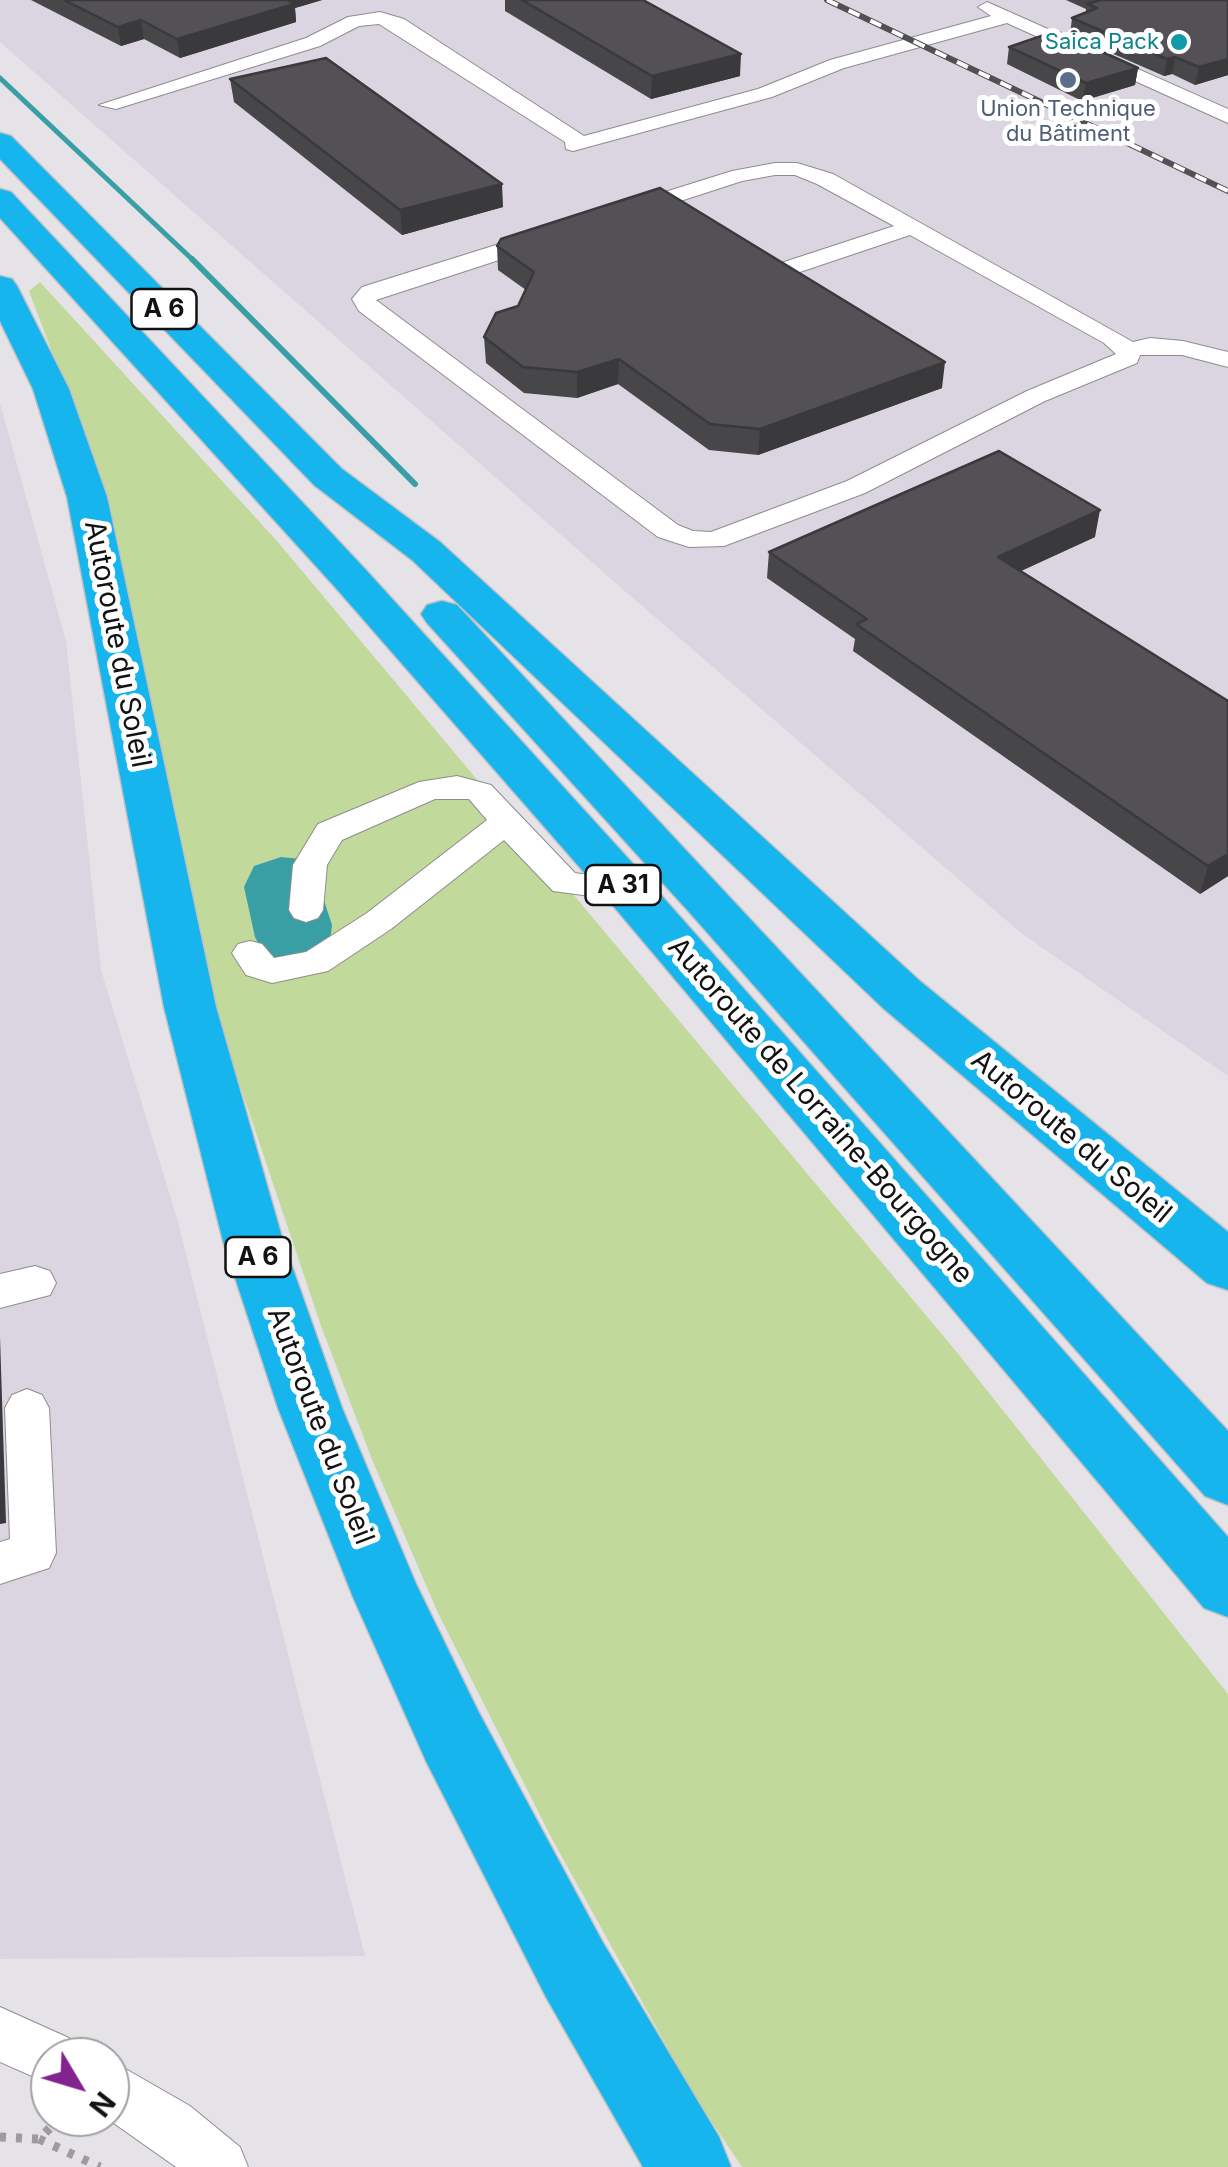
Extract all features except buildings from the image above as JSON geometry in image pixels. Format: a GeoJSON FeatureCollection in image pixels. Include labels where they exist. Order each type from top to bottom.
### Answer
{"type":"FeatureCollection","features":[{"type":"Feature","properties":{"kind":"highway","name":"Autoroute du Soleil"},"geometry":{"type":"LineString","coordinates":[[0,142],[328,477],[426,552],[902,995],[1078,1146],[1228,1266]]}},
{"type":"Feature","properties":{"kind":"highway","name":"Autoroute de Lorraine-Bourgogne"},"geometry":{"type":"LineString","coordinates":[[0,199],[350,578],[628,890],[1228,1586]]}},
{"type":"Feature","properties":{"kind":"highway","name":"Autoroute du Soleil"},"geometry":{"type":"LineString","coordinates":[[0,286],[51,389],[87,497],[190,1008],[238,1191],[305,1393],[380,1580],[474,1780],[584,1986],[690,2167]]}},
{"type":"Feature","properties":{"kind":"highway","name":"Autoroute de Lorraine-Bourgogne"},"geometry":{"type":"LineString","coordinates":[[328,477],[394,563],[708,900],[1228,1476]]}},
{"type":"Feature","properties":{"kind":"street"},"geometry":{"type":"LineString","coordinates":[[971,0],[1070,22]]}},
{"type":"Feature","properties":{"kind":"street"},"geometry":{"type":"LineString","coordinates":[[109,105],[325,38],[355,21],[380,18],[397,23],[577,144],[766,93],[837,64],[1014,8],[1228,117]]}},
{"type":"Feature","properties":{"kind":"street"},"geometry":{"type":"LineString","coordinates":[[1186,98],[1212,90]]}},
{"type":"Feature","properties":{"kind":"street"},"geometry":{"type":"LineString","coordinates":[[1128,350],[1128,358],[1116,366],[1036,396],[856,487],[714,540],[689,539],[668,531],[367,306],[364,299],[370,292],[628,210],[775,169],[812,173],[1128,350],[1167,347],[1228,360]]}},
{"type":"Feature","properties":{"kind":"street"},"geometry":{"type":"LineString","coordinates":[[786,269],[912,227]]}},
{"type":"Feature","properties":{"kind":"street"},"geometry":{"type":"LineString","coordinates":[[306,910],[310,864],[330,832],[361,815],[430,790],[458,786],[480,792],[566,883],[628,890]]}},
{"type":"Feature","properties":{"kind":"street"},"geometry":{"type":"LineString","coordinates":[[250,953],[259,966],[272,971],[316,962],[379,921],[506,822]]}},
{"type":"Feature","properties":{"kind":"street"},"geometry":{"type":"LineString","coordinates":[[0,1563],[33,1553],[27,1408]]}},
{"type":"Feature","properties":{"kind":"street"},"geometry":{"type":"LineString","coordinates":[[0,2034],[30,2048]]}},
{"type":"Feature","properties":{"kind":"street"},"geometry":{"type":"LineString","coordinates":[[130,2101],[170,2126],[220,2167]]}},
{"type":"Feature","properties":{"kind":"path"},"geometry":{"type":"LineString","coordinates":[[0,2137],[39,2140],[100,2167]]}},
{"type":"Feature","properties":{"kind":"path"},"geometry":{"type":"LineString","coordinates":[[39,2140],[42,2137]]}},
{"type":"Feature","properties":{"kind":"shaded area"},"geometry":{"type":"Polygon","coordinates":[[[0,0],[1228,0],[1228,1076],[1021,933],[626,592],[0,42],[0,0]]]}},
{"type":"Feature","properties":{"kind":"shaded area"},"geometry":{"type":"Polygon","coordinates":[[[0,403],[66,641],[101,970],[176,1215],[365,1956],[0,1959],[0,403]]]}},
{"type":"Feature","properties":{"kind":"green space"},"geometry":{"type":"Polygon","coordinates":[[[40,282],[277,541],[955,1350],[1228,1694],[1228,2167],[742,2167],[693,2094],[551,1837],[438,1613],[373,1462],[321,1326],[222,1032],[124,576],[95,466],[29,291],[40,282]]]}},
{"type":"Feature","properties":{"kind":"water"},"geometry":{"type":"Polygon","coordinates":[[[281,857],[301,859],[314,870],[332,925],[330,942],[295,961],[265,957],[255,937],[244,887],[254,866],[281,857]]]}},
{"type":"Feature","properties":{"kind":"waterway"},"geometry":{"type":"LineString","coordinates":[[0,78],[194,261]]}},
{"type":"Feature","properties":{"kind":"waterway"},"geometry":{"type":"LineString","coordinates":[[194,261],[415,484]]}},
{"type":"Feature","properties":{"kind":"railway"},"geometry":{"type":"LineString","coordinates":[[827,0],[1228,191]]}},
{"type":"Feature","properties":{"kind":"place","name":"Saica Pack"},"geometry":{"type":"Point","coordinates":[1179,42]}},
{"type":"Feature","properties":{"kind":"place","name":"Union Technique du Bâtiment"},"geometry":{"type":"Point","coordinates":[1068,80]}}]}
